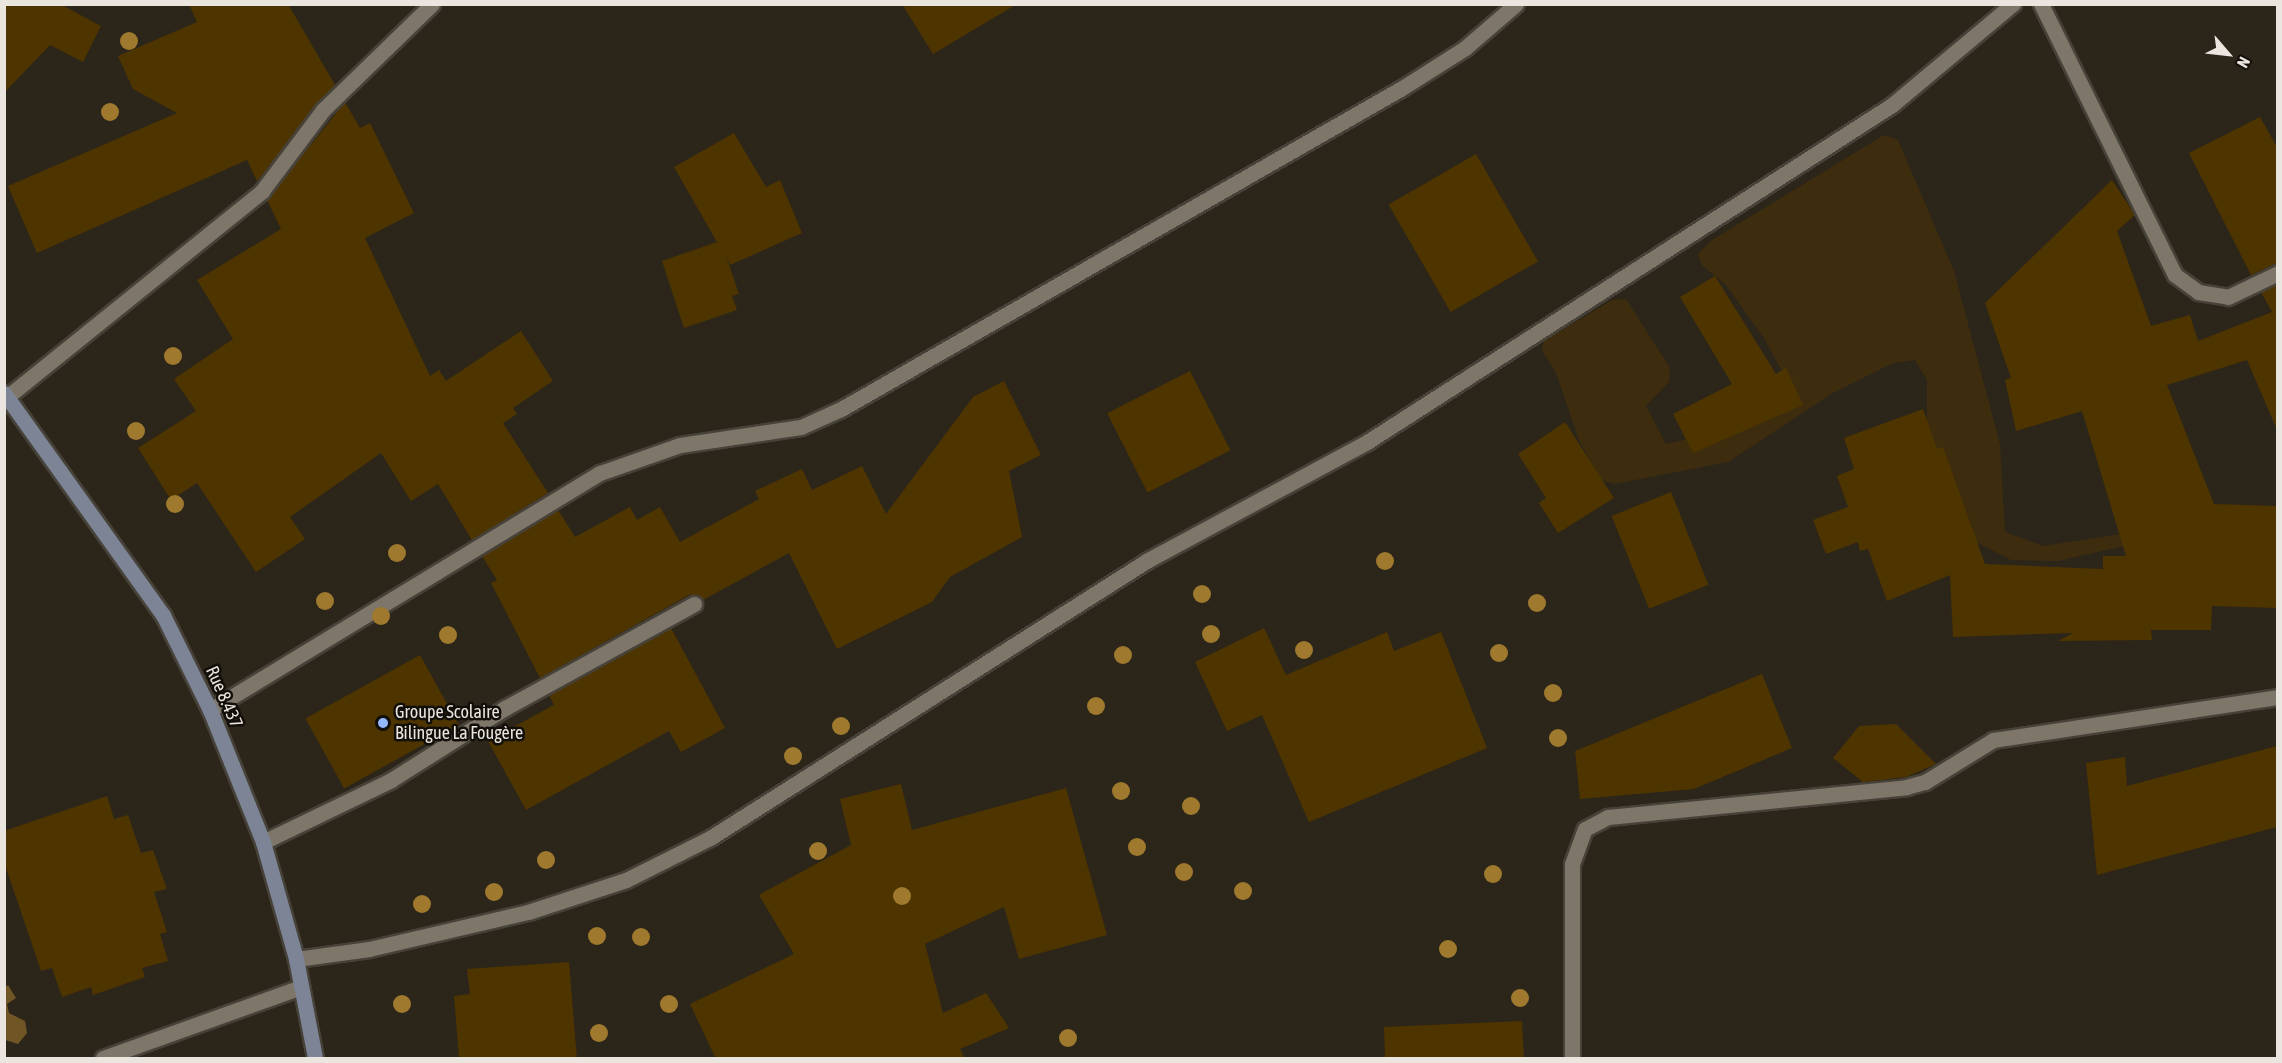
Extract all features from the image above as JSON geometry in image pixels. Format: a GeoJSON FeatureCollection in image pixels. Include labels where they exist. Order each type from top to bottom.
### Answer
{"type":"FeatureCollection","features":[{"type":"Feature","properties":{"kind":"main road","name":"Rue 8.437"},"geometry":{"type":"LineString","coordinates":[[6,395],[163,615],[210,711],[262,842],[296,959],[315,1059]]}},
{"type":"Feature","properties":{"kind":"street"},"geometry":{"type":"LineString","coordinates":[[6,395],[262,191],[323,110],[432,4]]}},
{"type":"Feature","properties":{"kind":"street"},"geometry":{"type":"LineString","coordinates":[[210,711],[600,473],[669,448],[790,429],[841,409],[1402,88],[1465,48],[1516,4]]}},
{"type":"Feature","properties":{"kind":"street"},"geometry":{"type":"LineString","coordinates":[[296,959],[369,949],[528,912],[626,880],[710,838],[1148,560],[1367,442],[1892,105],[2013,4]]}},
{"type":"Feature","properties":{"kind":"street"},"geometry":{"type":"LineString","coordinates":[[2041,4],[2175,275],[2198,292],[2228,297],[2277,273]]}},
{"type":"Feature","properties":{"kind":"street"},"geometry":{"type":"LineString","coordinates":[[262,842],[392,780],[505,708],[694,604]]}},
{"type":"Feature","properties":{"kind":"street"},"geometry":{"type":"LineString","coordinates":[[1572,1059],[1572,864],[1585,829],[1608,817],[1906,787],[1925,782],[1992,740],[2277,697]]}},
{"type":"Feature","properties":{"kind":"street"},"geometry":{"type":"LineString","coordinates":[[104,1059],[301,987]]}},
{"type":"Feature","properties":{"kind":"shaded area"},"geometry":{"type":"Polygon","coordinates":[[[1884,135],[1898,140],[1954,271],[2000,444],[2005,532],[2043,546],[2133,532],[2203,528],[2058,561],[2011,560],[1974,541],[1927,428],[1927,380],[1915,360],[1893,363],[1833,393],[1728,462],[1614,484],[1601,480],[1579,440],[1556,373],[1542,350],[1544,341],[1612,300],[1626,299],[1670,368],[1669,382],[1646,406],[1666,444],[1715,433],[1789,384],[1764,338],[1726,285],[1702,265],[1698,254],[1712,240],[1884,135]]]}},
{"type":"Feature","properties":{"kind":"shaded area"},"geometry":{"type":"Polygon","coordinates":[[[8,985],[16,998],[7,1004],[9,1013],[25,1021],[27,1033],[18,1044],[5,1040],[5,987],[8,985]]]}},
{"type":"Feature","properties":{"kind":"building"},"geometry":{"type":"Polygon","coordinates":[[[4,4],[60,4],[101,26],[83,62],[50,45],[4,93],[4,4]]]}},
{"type":"Feature","properties":{"kind":"building"},"geometry":{"type":"Polygon","coordinates":[[[189,4],[288,4],[335,85],[257,181],[247,160],[37,253],[8,186],[177,113],[133,89],[118,56],[197,22],[189,4]]]}},
{"type":"Feature","properties":{"kind":"building"},"geometry":{"type":"Polygon","coordinates":[[[902,4],[1017,4],[933,54],[902,4]]]}},
{"type":"Feature","properties":{"kind":"building"},"geometry":{"type":"Polygon","coordinates":[[[345,102],[360,128],[370,123],[414,213],[365,238],[430,376],[439,370],[446,381],[521,331],[553,381],[513,408],[517,414],[503,423],[548,493],[472,540],[438,484],[411,501],[381,453],[290,517],[305,539],[256,572],[197,483],[171,500],[138,448],[196,411],[174,379],[233,339],[197,280],[281,229],[267,200],[345,102]]]}},
{"type":"Feature","properties":{"kind":"building"},"geometry":{"type":"Polygon","coordinates":[[[2260,117],[2277,147],[2277,263],[2251,275],[2189,153],[2260,117]]]}},
{"type":"Feature","properties":{"kind":"building"},"geometry":{"type":"Polygon","coordinates":[[[734,133],[766,187],[780,180],[802,233],[730,265],[726,256],[739,294],[732,296],[737,310],[684,328],[662,261],[717,242],[674,167],[734,133]]]}},
{"type":"Feature","properties":{"kind":"building"},"geometry":{"type":"Polygon","coordinates":[[[1476,154],[1538,261],[1451,312],[1389,204],[1476,154]]]}},
{"type":"Feature","properties":{"kind":"building"},"geometry":{"type":"Polygon","coordinates":[[[2112,180],[2135,215],[2117,231],[2151,326],[2190,315],[2198,341],[2272,312],[2261,292],[2277,284],[2277,430],[2247,360],[2167,385],[2214,504],[2277,506],[2277,608],[2212,606],[2211,630],[2151,630],[2152,640],[2058,641],[2073,633],[1953,637],[1950,575],[1887,601],[1868,549],[1860,551],[1858,542],[1826,554],[1813,520],[1848,507],[1837,476],[1854,469],[1844,438],[1923,409],[1937,449],[1943,447],[1985,564],[2103,569],[2103,556],[2126,556],[2082,411],[2016,431],[2005,380],[2011,378],[1985,303],[2112,180]]]}},
{"type":"Feature","properties":{"kind":"building"},"geometry":{"type":"Polygon","coordinates":[[[1715,276],[1776,374],[1786,368],[1803,405],[1693,453],[1673,414],[1732,384],[1680,297],[1715,276]]]}},
{"type":"Feature","properties":{"kind":"building"},"geometry":{"type":"Polygon","coordinates":[[[1190,371],[1230,450],[1148,493],[1107,413],[1190,371]]]}},
{"type":"Feature","properties":{"kind":"building"},"geometry":{"type":"Polygon","coordinates":[[[1004,381],[1041,455],[1009,471],[1022,537],[950,577],[932,602],[837,649],[789,553],[703,600],[689,595],[540,678],[491,583],[497,580],[482,556],[558,510],[575,537],[630,507],[637,520],[660,507],[680,542],[759,499],[755,491],[802,469],[812,490],[862,466],[886,514],[973,397],[1004,381]]]}},
{"type":"Feature","properties":{"kind":"building"},"geometry":{"type":"Polygon","coordinates":[[[1565,422],[1614,498],[1558,533],[1539,503],[1546,498],[1518,454],[1565,422]]]}},
{"type":"Feature","properties":{"kind":"building"},"geometry":{"type":"Polygon","coordinates":[[[1671,492],[1708,585],[1649,609],[1612,516],[1671,492]]]}},
{"type":"Feature","properties":{"kind":"building"},"geometry":{"type":"Polygon","coordinates":[[[671,628],[725,728],[681,752],[669,731],[526,810],[488,741],[554,705],[549,695],[671,628]]]}},
{"type":"Feature","properties":{"kind":"building"},"geometry":{"type":"Polygon","coordinates":[[[1264,628],[1286,675],[1387,632],[1394,651],[1441,632],[1487,748],[1309,822],[1262,715],[1227,731],[1195,662],[1264,628]]]}},
{"type":"Feature","properties":{"kind":"building","name":"Groupe Scolaire Bilingue La Fougère"},"geometry":{"type":"Polygon","coordinates":[[[420,655],[459,725],[344,788],[305,719],[420,655]]]}},
{"type":"Feature","properties":{"kind":"building"},"geometry":{"type":"Polygon","coordinates":[[[1762,674],[1792,748],[1694,789],[1580,799],[1575,751],[1762,674]]]}},
{"type":"Feature","properties":{"kind":"building"},"geometry":{"type":"Polygon","coordinates":[[[1896,724],[1936,764],[1906,777],[1863,782],[1833,758],[1859,726],[1896,724]]]}},
{"type":"Feature","properties":{"kind":"building"},"geometry":{"type":"Polygon","coordinates":[[[2277,746],[2277,827],[2097,875],[2086,763],[2125,757],[2127,786],[2277,746]]]}},
{"type":"Feature","properties":{"kind":"building"},"geometry":{"type":"Polygon","coordinates":[[[901,784],[912,830],[1066,788],[1107,935],[1019,959],[1004,907],[925,944],[943,1013],[986,993],[1009,1028],[960,1049],[965,1059],[716,1059],[690,1004],[794,954],[759,895],[851,845],[840,799],[901,784]]]}},
{"type":"Feature","properties":{"kind":"building"},"geometry":{"type":"Polygon","coordinates":[[[107,796],[114,819],[128,815],[141,853],[153,850],[167,889],[154,892],[167,932],[160,934],[168,961],[142,968],[145,977],[93,995],[91,987],[62,997],[52,968],[41,971],[4,862],[4,831],[107,796]]]}},
{"type":"Feature","properties":{"kind":"building"},"geometry":{"type":"Polygon","coordinates":[[[569,962],[577,1059],[459,1059],[454,996],[470,994],[467,969],[569,962]]]}},
{"type":"Feature","properties":{"kind":"building"},"geometry":{"type":"Polygon","coordinates":[[[1522,1021],[1524,1059],[1385,1059],[1384,1027],[1522,1021]]]}},
{"type":"Feature","properties":{"kind":"place","name":"Groupe Scolaire Bilingue La Fougère"},"geometry":{"type":"Point","coordinates":[383,723]}}]}
